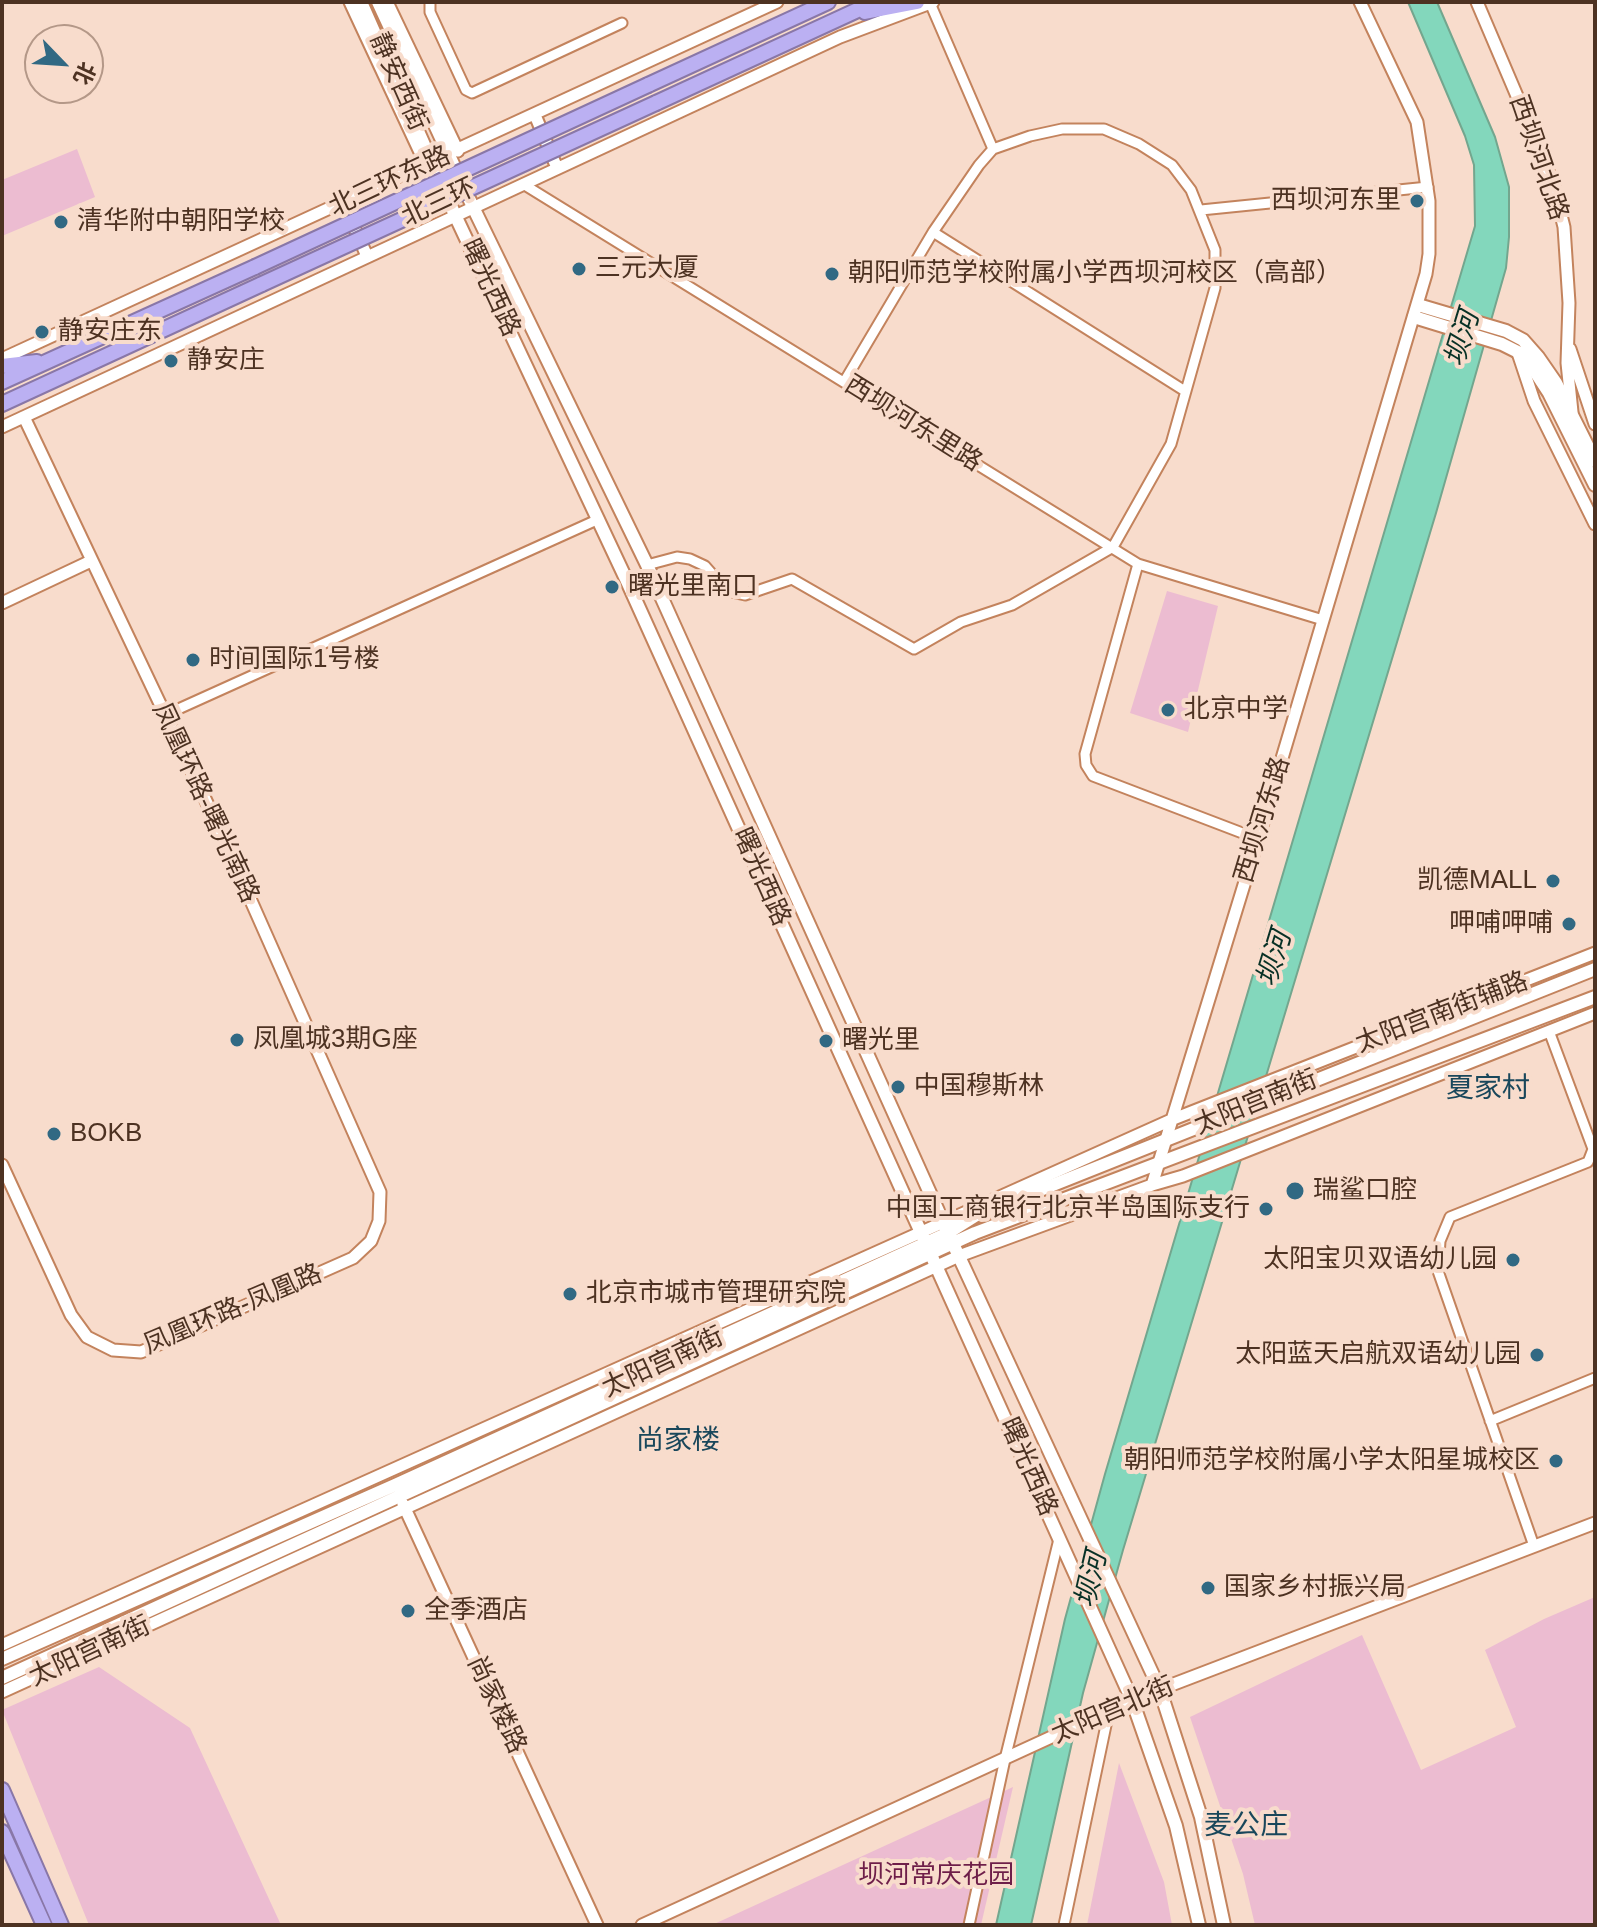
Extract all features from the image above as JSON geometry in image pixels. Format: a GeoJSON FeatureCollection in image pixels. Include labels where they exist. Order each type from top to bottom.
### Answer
{"type":"FeatureCollection","features":[{"type":"Feature","properties":{"kind":"highway","name":"北三环"},"geometry":{"type":"LineString","coordinates":[[2,382],[828,2]]}},
{"type":"Feature","properties":{"kind":"highway","name":"北三环"},"geometry":{"type":"LineString","coordinates":[[2,404],[875,2]]}},
{"type":"Feature","properties":{"kind":"highway"},"geometry":{"type":"LineString","coordinates":[[845,16],[926,2]]}},
{"type":"Feature","properties":{"kind":"highway"},"geometry":{"type":"LineString","coordinates":[[2,366],[53,361]]}},
{"type":"Feature","properties":{"kind":"highway"},"geometry":{"type":"LineString","coordinates":[[2,1790],[61,1925]]}},
{"type":"Feature","properties":{"kind":"highway"},"geometry":{"type":"LineString","coordinates":[[2,1832],[44,1925]]}},
{"type":"Feature","properties":{"kind":"main road","name":"静安西街"},"geometry":{"type":"LineString","coordinates":[[378,2],[454,152],[473,207]]}},
{"type":"Feature","properties":{"kind":"main road","name":"静安西街"},"geometry":{"type":"LineString","coordinates":[[355,5],[455,215]]}},
{"type":"Feature","properties":{"kind":"main road","name":"曙光西路"},"geometry":{"type":"LineString","coordinates":[[473,207],[647,565],[951,1239],[1160,1690]]}},
{"type":"Feature","properties":{"kind":"main road","name":"曙光西路"},"geometry":{"type":"LineString","coordinates":[[455,215],[599,519],[1132,1700]]}},
{"type":"Feature","properties":{"kind":"main road"},"geometry":{"type":"LineString","coordinates":[[1422,313],[1506,331],[1523,340],[1556,383],[1595,461]]}},
{"type":"Feature","properties":{"kind":"main road"},"geometry":{"type":"LineString","coordinates":[[1422,313],[1518,352],[1549,393],[1595,485]]}},
{"type":"Feature","properties":{"kind":"main road","name":"太阳宫南街"},"geometry":{"type":"LineString","coordinates":[[951,1239],[975,1216],[1595,969]]}},
{"type":"Feature","properties":{"kind":"main road","name":"太阳宫南街"},"geometry":{"type":"LineString","coordinates":[[2,1678],[400,1497],[929,1248],[1157,1165],[1595,997]]}},
{"type":"Feature","properties":{"kind":"main road","name":"太阳宫南街"},"geometry":{"type":"LineString","coordinates":[[2,1659],[400,1497]]}},
{"type":"Feature","properties":{"kind":"main road"},"geometry":{"type":"LineString","coordinates":[[1160,1690],[1201,1817],[1224,1925]]}},
{"type":"Feature","properties":{"kind":"main road"},"geometry":{"type":"LineString","coordinates":[[1132,1700],[1176,1826],[1199,1925]]}},
{"type":"Feature","properties":{"kind":"street"},"geometry":{"type":"LineString","coordinates":[[387,2],[454,152]]}},
{"type":"Feature","properties":{"kind":"street"},"geometry":{"type":"LineString","coordinates":[[430,2],[430,12],[466,90],[472,93],[622,23]]}},
{"type":"Feature","properties":{"kind":"street","name":"北三环东路"},"geometry":{"type":"LineString","coordinates":[[2,359],[777,2]]}},
{"type":"Feature","properties":{"kind":"street"},"geometry":{"type":"LineString","coordinates":[[2,427],[840,37],[926,2],[993,149]]}},
{"type":"Feature","properties":{"kind":"street","name":"西坝河东路"},"geometry":{"type":"LineString","coordinates":[[1152,1185],[1323,620],[1422,313],[1429,254],[1428,187],[1417,122],[1360,2]]}},
{"type":"Feature","properties":{"kind":"street","name":"西坝河北路"},"geometry":{"type":"LineString","coordinates":[[1477,2],[1554,187],[1564,227],[1569,303],[1566,336],[1573,417]]}},
{"type":"Feature","properties":{"kind":"street"},"geometry":{"type":"LineString","coordinates":[[535,115],[557,168]]}},
{"type":"Feature","properties":{"kind":"street"},"geometry":{"type":"LineString","coordinates":[[647,565],[677,557],[690,559],[705,566],[727,591],[745,595],[792,579],[914,649],[961,622],[1012,605],[1113,547],[1171,444],[1215,288],[1215,250],[1191,190],[1172,165],[1139,144],[1104,129],[1062,129],[993,149],[933,232],[844,382]]}},
{"type":"Feature","properties":{"kind":"street","name":"西坝河东里路"},"geometry":{"type":"LineString","coordinates":[[523,184],[1138,564],[1323,620]]}},
{"type":"Feature","properties":{"kind":"street"},"geometry":{"type":"LineString","coordinates":[[1201,210],[1428,187]]}},
{"type":"Feature","properties":{"kind":"street"},"geometry":{"type":"LineString","coordinates":[[343,203],[367,256]]}},
{"type":"Feature","properties":{"kind":"street"},"geometry":{"type":"LineString","coordinates":[[933,232],[1185,391]]}},
{"type":"Feature","properties":{"kind":"street"},"geometry":{"type":"LineString","coordinates":[[1566,336],[1595,424]]}},
{"type":"Feature","properties":{"kind":"street"},"geometry":{"type":"LineString","coordinates":[[1518,352],[1534,401],[1595,524]]}},
{"type":"Feature","properties":{"kind":"street","name":"凤凰环路-曙光南路"},"geometry":{"type":"LineString","coordinates":[[24,417],[217,824],[380,1192]]}},
{"type":"Feature","properties":{"kind":"street"},"geometry":{"type":"LineString","coordinates":[[165,715],[599,519]]}},
{"type":"Feature","properties":{"kind":"street"},"geometry":{"type":"LineString","coordinates":[[2,603],[91,561]]}},
{"type":"Feature","properties":{"kind":"street"},"geometry":{"type":"LineString","coordinates":[[1138,564],[1085,754],[1086,765],[1093,776],[1258,839]]}},
{"type":"Feature","properties":{"kind":"street","name":"太阳宫南街辅路"},"geometry":{"type":"LineString","coordinates":[[1211,1104],[1595,953]]}},
{"type":"Feature","properties":{"kind":"street","name":"太阳宫南街"},"geometry":{"type":"LineString","coordinates":[[951,1239],[1191,1173],[1595,1013]]}},
{"type":"Feature","properties":{"kind":"street"},"geometry":{"type":"LineString","coordinates":[[1534,1546],[1438,1271],[1440,1241],[1450,1217],[1588,1162],[1593,1149],[1549,1031]]}},
{"type":"Feature","properties":{"kind":"street","name":"太阳宫南街"},"geometry":{"type":"LineString","coordinates":[[2,1645],[951,1239],[1171,1120],[1211,1104]]}},
{"type":"Feature","properties":{"kind":"street","name":"凤凰环路-凤凰路"},"geometry":{"type":"LineString","coordinates":[[2,1165],[71,1315],[87,1337],[113,1350],[141,1352],[353,1258],[371,1241],[379,1221],[380,1192]]}},
{"type":"Feature","properties":{"kind":"street","name":"太阳宫南街"},"geometry":{"type":"LineString","coordinates":[[2,1692],[400,1497],[929,1248]]}},
{"type":"Feature","properties":{"kind":"street"},"geometry":{"type":"LineString","coordinates":[[1490,1421],[1595,1378]]}},
{"type":"Feature","properties":{"kind":"street","name":"尚家楼路"},"geometry":{"type":"LineString","coordinates":[[400,1497],[597,1925]]}},
{"type":"Feature","properties":{"kind":"street","name":"太阳宫北街"},"geometry":{"type":"LineString","coordinates":[[642,1925],[1132,1700],[1595,1523]]}},
{"type":"Feature","properties":{"kind":"street"},"geometry":{"type":"LineString","coordinates":[[969,1925],[1061,1538]]}},
{"type":"Feature","properties":{"kind":"street"},"geometry":{"type":"LineString","coordinates":[[1064,1925],[1109,1711]]}},
{"type":"Feature","properties":{"kind":"green space"},"geometry":{"type":"Polygon","coordinates":[[[77,149],[95,197],[2,236],[2,180],[77,149]]]}},
{"type":"Feature","properties":{"kind":"green space"},"geometry":{"type":"Polygon","coordinates":[[[1167,591],[1218,606],[1188,732],[1130,713],[1167,591]]]}},
{"type":"Feature","properties":{"kind":"green space"},"geometry":{"type":"Polygon","coordinates":[[[1595,1597],[1595,1925],[1255,1925],[1243,1874],[1190,1717],[1362,1635],[1421,1770],[1516,1727],[1485,1650],[1595,1597]]]}},
{"type":"Feature","properties":{"kind":"green space"},"geometry":{"type":"Polygon","coordinates":[[[99,1667],[190,1728],[281,1925],[89,1925],[2,1710],[99,1667]]]}},
{"type":"Feature","properties":{"kind":"green space"},"geometry":{"type":"Polygon","coordinates":[[[1119,1763],[1164,1882],[1172,1925],[1087,1925],[1119,1763]]]}},
{"type":"Feature","properties":{"kind":"green space","name":"坝河常庆花园"},"geometry":{"type":"Polygon","coordinates":[[[1013,1787],[981,1925],[712,1925],[1013,1787]]]}},
{"type":"Feature","properties":{"kind":"water","name":"坝河"},"geometry":{"type":"Polygon","coordinates":[[[1408,2],[1437,2],[1495,137],[1509,187],[1506,268],[1436,513],[1123,1550],[1083,1693],[1031,1925],[996,1925],[1065,1619],[1105,1474],[1475,226],[1474,165],[1465,136],[1408,2]]]}},
{"type":"Feature","properties":{"kind":"place","name":"西坝河东里"},"geometry":{"type":"Point","coordinates":[1417,201]}},
{"type":"Feature","properties":{"kind":"place","name":"清华附中朝阳学校"},"geometry":{"type":"Point","coordinates":[61,222]}},
{"type":"Feature","properties":{"kind":"place","name":"三元大厦"},"geometry":{"type":"Point","coordinates":[579,269]}},
{"type":"Feature","properties":{"kind":"place","name":"朝阳师范学校附属小学西坝河校区（高部）"},"geometry":{"type":"Point","coordinates":[832,274]}},
{"type":"Feature","properties":{"kind":"place","name":"静安庄东"},"geometry":{"type":"Point","coordinates":[42,332]}},
{"type":"Feature","properties":{"kind":"place","name":"静安庄"},"geometry":{"type":"Point","coordinates":[171,361]}},
{"type":"Feature","properties":{"kind":"place","name":"曙光里南口"},"geometry":{"type":"Point","coordinates":[612,587]}},
{"type":"Feature","properties":{"kind":"place","name":"时间国际1号楼"},"geometry":{"type":"Point","coordinates":[193,660]}},
{"type":"Feature","properties":{"kind":"place","name":"北京中学"},"geometry":{"type":"Point","coordinates":[1168,710]}},
{"type":"Feature","properties":{"kind":"place","name":"凯德MALL"},"geometry":{"type":"Point","coordinates":[1553,881]}},
{"type":"Feature","properties":{"kind":"place","name":"呷哺呷哺"},"geometry":{"type":"Point","coordinates":[1569,924]}},
{"type":"Feature","properties":{"kind":"place","name":"凤凰城3期G座"},"geometry":{"type":"Point","coordinates":[237,1040]}},
{"type":"Feature","properties":{"kind":"place","name":"曙光里"},"geometry":{"type":"Point","coordinates":[826,1041]}},
{"type":"Feature","properties":{"kind":"place","name":"中国穆斯林"},"geometry":{"type":"Point","coordinates":[898,1087]}},
{"type":"Feature","properties":{"kind":"place","name":"BOKB"},"geometry":{"type":"Point","coordinates":[54,1134]}},
{"type":"Feature","properties":{"kind":"place","name":"瑞鲨口腔"},"geometry":{"type":"Point","coordinates":[1295,1191]}},
{"type":"Feature","properties":{"kind":"place","name":"中国工商银行北京半岛国际支行"},"geometry":{"type":"Point","coordinates":[1266,1209]}},
{"type":"Feature","properties":{"kind":"place","name":"太阳宝贝双语幼儿园"},"geometry":{"type":"Point","coordinates":[1513,1260]}},
{"type":"Feature","properties":{"kind":"place","name":"北京市城市管理研究院"},"geometry":{"type":"Point","coordinates":[570,1294]}},
{"type":"Feature","properties":{"kind":"place","name":"太阳蓝天启航双语幼儿园"},"geometry":{"type":"Point","coordinates":[1537,1355]}},
{"type":"Feature","properties":{"kind":"place","name":"朝阳师范学校附属小学太阳星城校区"},"geometry":{"type":"Point","coordinates":[1556,1461]}},
{"type":"Feature","properties":{"kind":"place","name":"国家乡村振兴局"},"geometry":{"type":"Point","coordinates":[1208,1588]}},
{"type":"Feature","properties":{"kind":"place","name":"全季酒店"},"geometry":{"type":"Point","coordinates":[408,1611]}},
{"type":"Feature","properties":{"kind":"district","name":"夏家村"},"geometry":{"type":"Point","coordinates":[1488,1089]}},
{"type":"Feature","properties":{"kind":"district","name":"尚家楼"},"geometry":{"type":"Point","coordinates":[678,1441]}},
{"type":"Feature","properties":{"kind":"district","name":"麦公庄"},"geometry":{"type":"Point","coordinates":[1246,1826]}}]}
